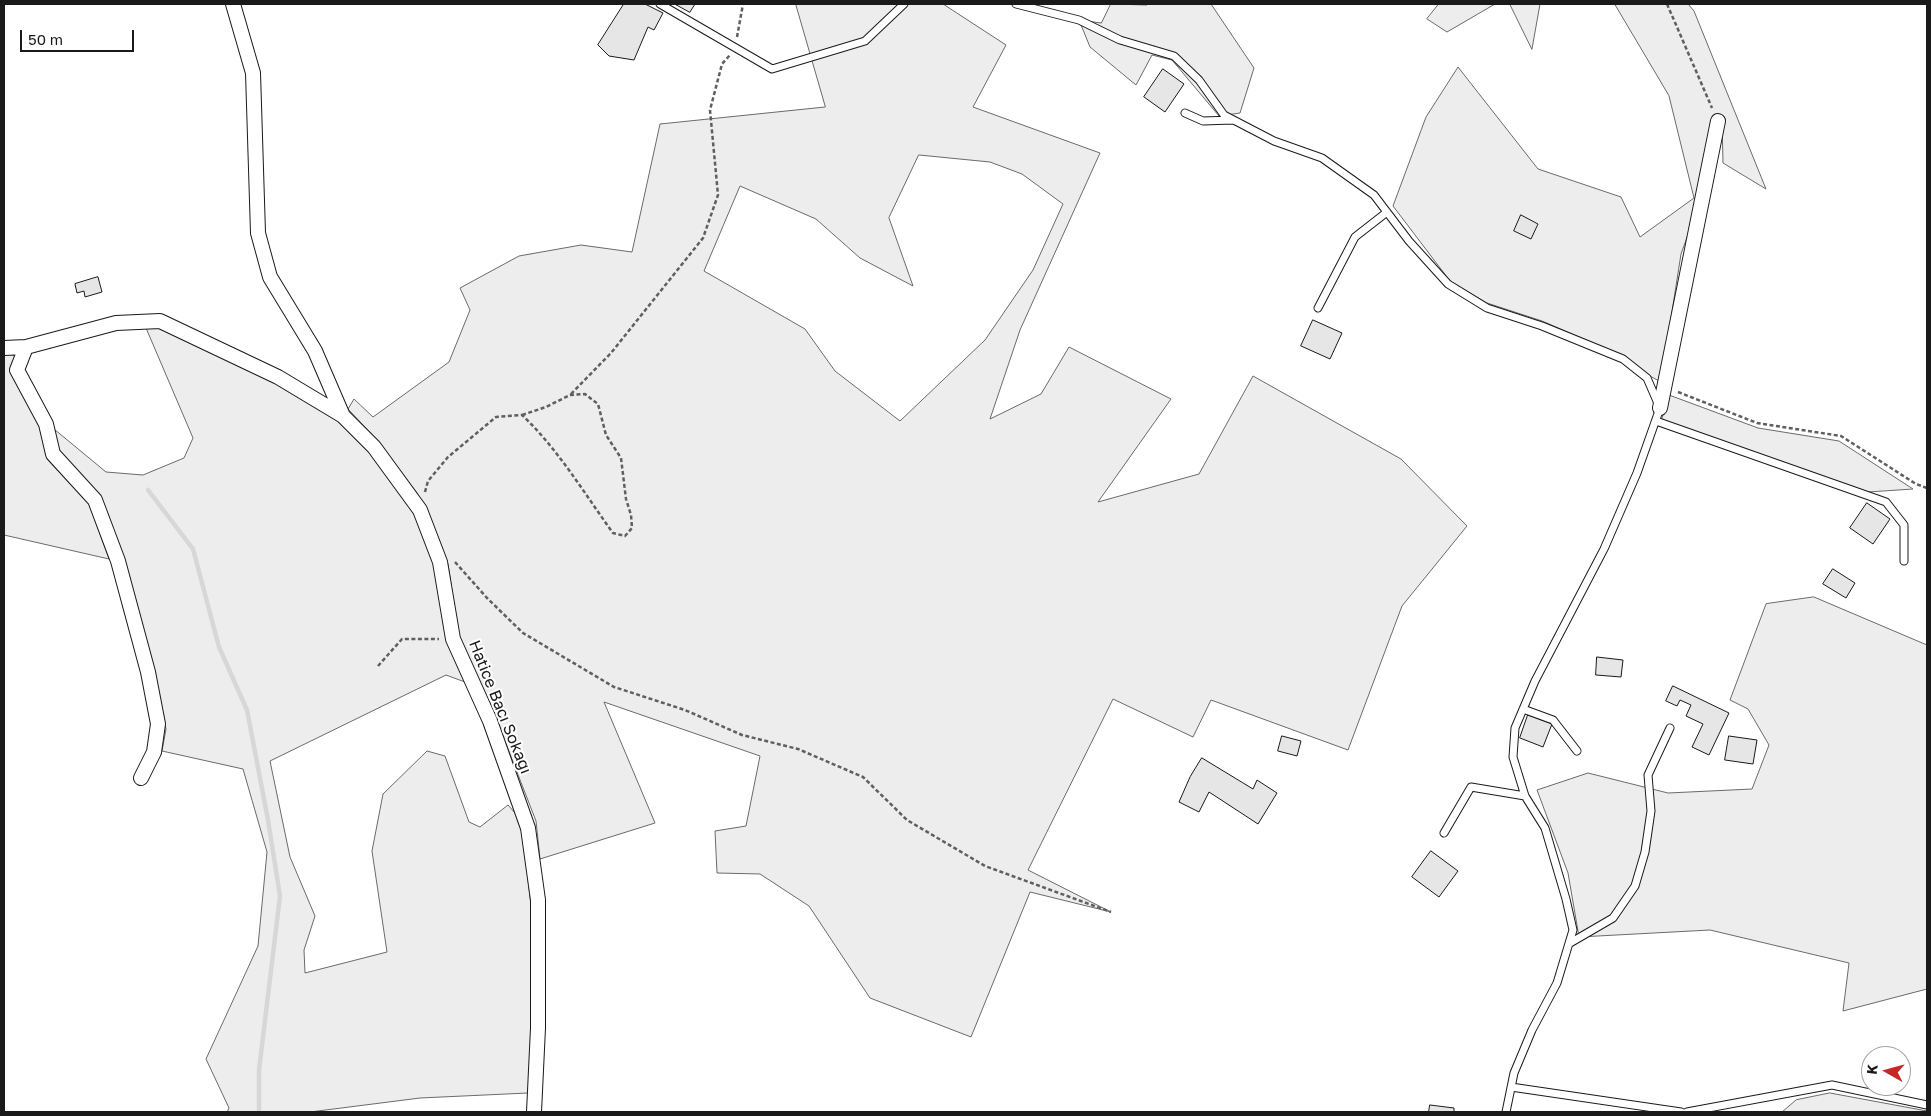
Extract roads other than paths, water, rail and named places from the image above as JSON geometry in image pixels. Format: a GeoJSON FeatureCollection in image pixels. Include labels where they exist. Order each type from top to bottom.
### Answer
{"type":"FeatureCollection","features":[{"type":"Feature","properties":{"kind":"street","name":"Hatice Bacı Sokağı"},"geometry":{"type":"LineString","coordinates":[[233,4],[253,73],[258,233],[270,277],[315,351],[343,416],[374,447],[420,510],[440,562],[453,639],[490,721],[528,828],[538,900],[538,1028],[534,1112]]}},
{"type":"Feature","properties":{"kind":"street"},"geometry":{"type":"LineString","coordinates":[[1658,414],[1718,122]]}},
{"type":"Feature","properties":{"kind":"street"},"geometry":{"type":"LineString","coordinates":[[4,348],[26,347],[116,323],[160,322],[278,377],[343,416]]}},
{"type":"Feature","properties":{"kind":"street"},"geometry":{"type":"LineString","coordinates":[[26,347],[17,370],[46,424],[53,454],[95,500],[118,561],[148,672],[158,724],[154,752],[141,778]]}},
{"type":"Feature","properties":{"kind":"lane"},"geometry":{"type":"LineString","coordinates":[[660,4],[772,69],[865,40],[904,4]]}},
{"type":"Feature","properties":{"kind":"lane"},"geometry":{"type":"LineString","coordinates":[[1016,4],[1079,20],[1120,40],[1174,56],[1199,80],[1224,114],[1274,141],[1322,158],[1374,195],[1409,240],[1448,284],[1487,308],[1542,326],[1623,359],[1647,378],[1658,414],[1637,472],[1604,549],[1535,681],[1515,728],[1513,757],[1525,796],[1544,828],[1566,899],[1573,930],[1557,983],[1532,1030],[1514,1073],[1506,1112]]}},
{"type":"Feature","properties":{"kind":"lane"},"geometry":{"type":"LineString","coordinates":[[1185,113],[1203,120],[1234,120]]}},
{"type":"Feature","properties":{"kind":"lane"},"geometry":{"type":"LineString","coordinates":[[1318,308],[1355,237],[1388,212]]}},
{"type":"Feature","properties":{"kind":"lane"},"geometry":{"type":"LineString","coordinates":[[1658,414],[1886,502],[1904,525],[1904,561]]}},
{"type":"Feature","properties":{"kind":"lane"},"geometry":{"type":"LineString","coordinates":[[1523,710],[1553,720],[1577,751]]}},
{"type":"Feature","properties":{"kind":"lane"},"geometry":{"type":"LineString","coordinates":[[1570,943],[1613,918],[1635,886],[1645,852],[1651,811],[1648,775],[1670,728]]}},
{"type":"Feature","properties":{"kind":"lane"},"geometry":{"type":"LineString","coordinates":[[1444,833],[1471,787],[1525,796]]}},
{"type":"Feature","properties":{"kind":"lane"},"geometry":{"type":"LineString","coordinates":[[1687,1112],[1832,1085],[1927,1105]]}},
{"type":"Feature","properties":{"kind":"lane"},"geometry":{"type":"LineString","coordinates":[[1511,1087],[1680,1112]]}},
{"type":"Feature","properties":{"kind":"waterway"},"geometry":{"type":"LineString","coordinates":[[148,490],[193,549],[219,647],[247,710],[268,820],[280,896],[259,1070],[259,1112]]}}]}
